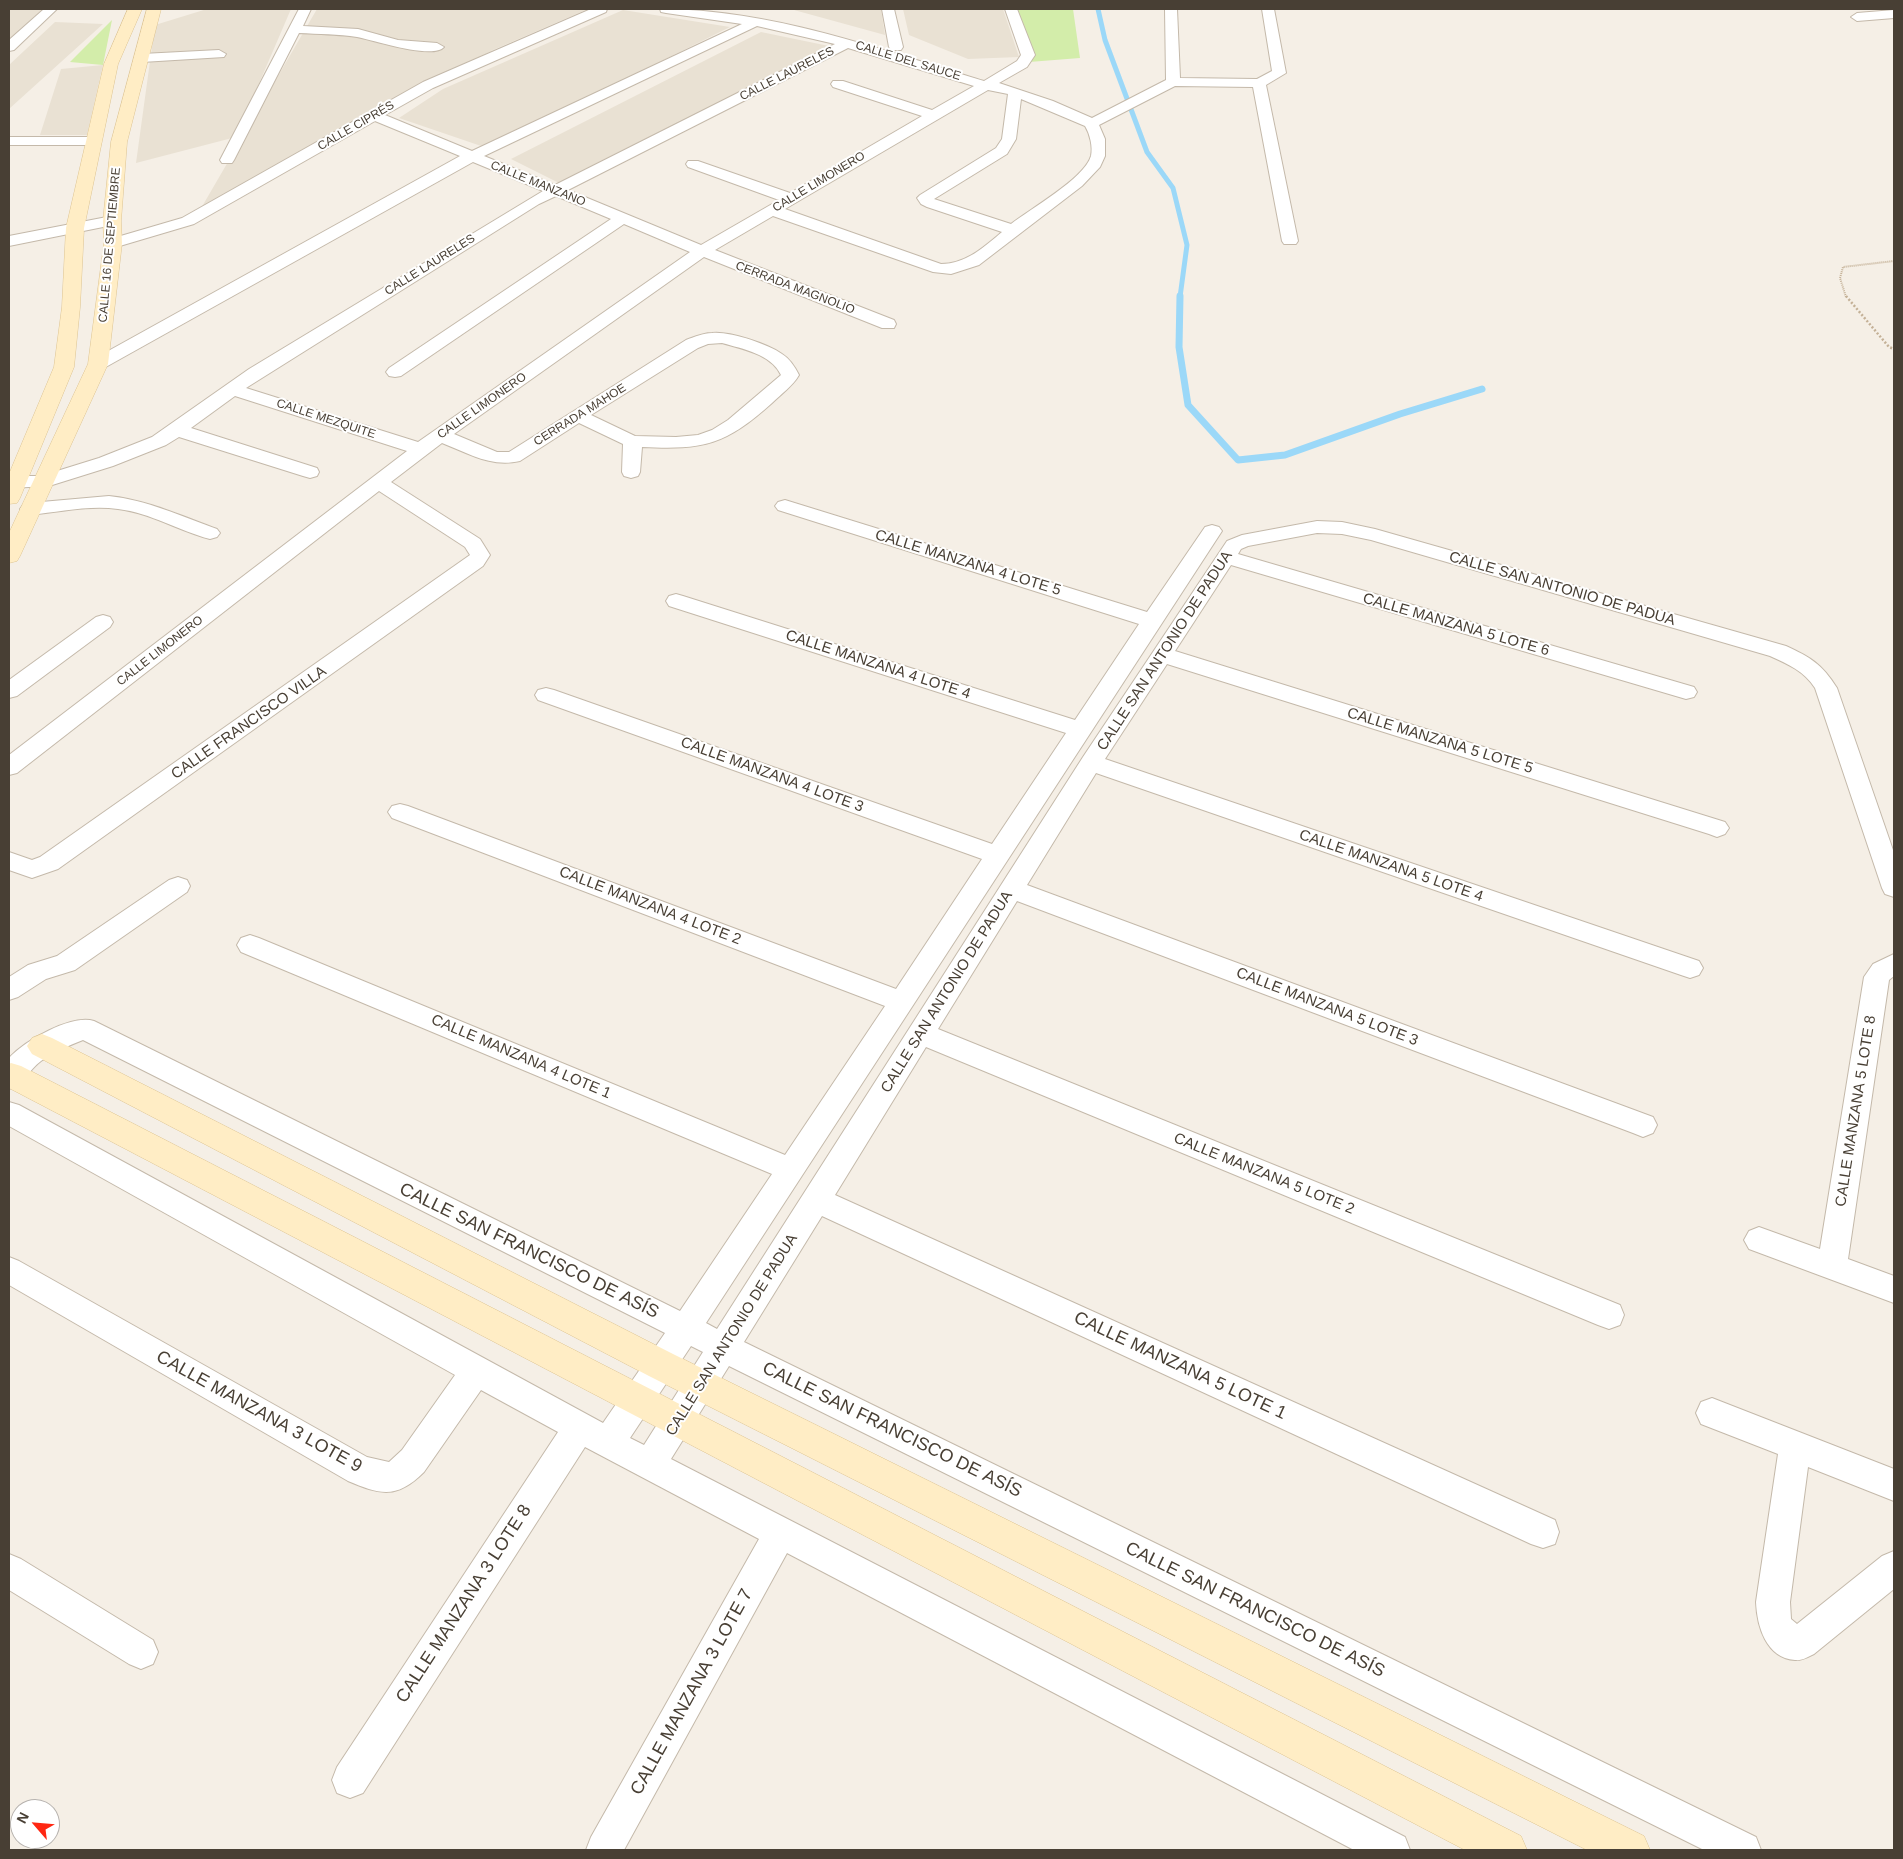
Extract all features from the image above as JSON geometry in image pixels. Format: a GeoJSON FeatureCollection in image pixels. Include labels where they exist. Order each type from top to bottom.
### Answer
{"type":"FeatureCollection","features":[{"type":"Feature","properties":{"kind":"main road","name":"CALLE 16 DE SEPTIEMBRE"},"geometry":{"type":"LineString","coordinates":[[11,487],[64,367],[71,307],[75,228],[111,64],[135,9]]}},
{"type":"Feature","properties":{"kind":"main road","name":"CALLE 16 DE SEPTIEMBRE"},"geometry":{"type":"LineString","coordinates":[[9,556],[98,364],[112,243],[119,142],[154,9]]}},
{"type":"Feature","properties":{"kind":"main road"},"geometry":{"type":"LineString","coordinates":[[42,1046],[661,1366],[1630,1850]]}},
{"type":"Feature","properties":{"kind":"main road","name":"CALLE SAN FRANCISCO DE ASÍS"},"geometry":{"type":"LineString","coordinates":[[10,1076],[638,1399],[1507,1850]]}},
{"type":"Feature","properties":{"kind":"street"},"geometry":{"type":"LineString","coordinates":[[9,47],[51,9]]}},
{"type":"Feature","properties":{"kind":"street"},"geometry":{"type":"LineString","coordinates":[[228,160],[305,9]]}},
{"type":"Feature","properties":{"kind":"street","name":"CALLE CIPRÉS"},"geometry":{"type":"LineString","coordinates":[[112,243],[174,227],[188,221],[447,75],[601,9]]}},
{"type":"Feature","properties":{"kind":"street","name":"CALLE DEL SAUCE"},"geometry":{"type":"LineString","coordinates":[[666,9],[756,22],[848,43],[999,86]]}},
{"type":"Feature","properties":{"kind":"street","name":"CALLE DEL SAUCE"},"geometry":{"type":"LineString","coordinates":[[722,9],[773,13],[873,39],[1078,116],[1091,124]]}},
{"type":"Feature","properties":{"kind":"street"},"geometry":{"type":"LineString","coordinates":[[888,9],[896,47]]}},
{"type":"Feature","properties":{"kind":"street","name":"CALLE LIMONERO"},"geometry":{"type":"LineString","coordinates":[[9,767],[440,435],[702,251],[932,115],[999,86],[1022,64],[1028,55],[1011,9]]}},
{"type":"Feature","properties":{"kind":"street"},"geometry":{"type":"LineString","coordinates":[[1171,9],[1173,82]]}},
{"type":"Feature","properties":{"kind":"street"},"geometry":{"type":"LineString","coordinates":[[772,210],[945,270],[959,268],[988,253],[1013,230],[1083,177],[1098,156],[1097,135],[1091,124],[1173,82],[1259,82],[1279,73],[1268,9]]}},
{"type":"Feature","properties":{"kind":"street"},"geometry":{"type":"LineString","coordinates":[[1857,16],[1873,12],[1894,14]]}},
{"type":"Feature","properties":{"kind":"street"},"geometry":{"type":"LineString","coordinates":[[98,364],[472,156],[756,22]]}},
{"type":"Feature","properties":{"kind":"street"},"geometry":{"type":"LineString","coordinates":[[294,29],[358,33],[397,44],[436,47]]}},
{"type":"Feature","properties":{"kind":"street","name":"CALLE LAURELES"},"geometry":{"type":"LineString","coordinates":[[11,487],[42,482],[137,450],[178,430],[231,389],[491,226],[555,190],[848,43]]}},
{"type":"Feature","properties":{"kind":"street"},"geometry":{"type":"LineString","coordinates":[[142,58],[219,54]]}},
{"type":"Feature","properties":{"kind":"street"},"geometry":{"type":"LineString","coordinates":[[1259,82],[1290,241]]}},
{"type":"Feature","properties":{"kind":"street"},"geometry":{"type":"LineString","coordinates":[[838,84],[932,115]]}},
{"type":"Feature","properties":{"kind":"street"},"geometry":{"type":"LineString","coordinates":[[999,86],[1009,139],[1002,151],[926,198],[926,202],[1013,230]]}},
{"type":"Feature","properties":{"kind":"street","name":"CALLE MANZANO"},"geometry":{"type":"LineString","coordinates":[[375,116],[702,251]]}},
{"type":"Feature","properties":{"kind":"street"},"geometry":{"type":"LineString","coordinates":[[9,140],[93,141]]}},
{"type":"Feature","properties":{"kind":"street"},"geometry":{"type":"LineString","coordinates":[[693,164],[791,199]]}},
{"type":"Feature","properties":{"kind":"street"},"geometry":{"type":"LineString","coordinates":[[395,372],[623,218]]}},
{"type":"Feature","properties":{"kind":"street"},"geometry":{"type":"LineString","coordinates":[[9,241],[112,222]]}},
{"type":"Feature","properties":{"kind":"street","name":"CERRADA MAGNOLIO"},"geometry":{"type":"LineString","coordinates":[[702,251],[888,324]]}},
{"type":"Feature","properties":{"kind":"street","name":"CERRADA MAHOE"},"geometry":{"type":"LineString","coordinates":[[440,435],[495,458],[513,457],[692,344],[714,338],[723,338],[774,355],[785,364],[790,375],[788,379],[721,434],[701,440],[684,442],[632,441]]}},
{"type":"Feature","properties":{"kind":"street","name":"CALLE MEZQUITE"},"geometry":{"type":"LineString","coordinates":[[231,389],[421,450]]}},
{"type":"Feature","properties":{"kind":"street"},"geometry":{"type":"LineString","coordinates":[[578,416],[632,441],[631,472]]}},
{"type":"Feature","properties":{"kind":"street"},"geometry":{"type":"LineString","coordinates":[[178,430],[310,472]]}},
{"type":"Feature","properties":{"kind":"street","name":"CALLE FRANCISCO VILLA"},"geometry":{"type":"LineString","coordinates":[[9,861],[32,869],[49,863],[468,570],[476,562],[480,555],[473,543],[378,482]]}},
{"type":"Feature","properties":{"kind":"street"},"geometry":{"type":"LineString","coordinates":[[30,509],[99,502],[117,503],[132,506],[210,533]]}},
{"type":"Feature","properties":{"kind":"street","name":"CALLE MANZANA 4 LOTE 5"},"geometry":{"type":"LineString","coordinates":[[784,506],[1152,621]]}},
{"type":"Feature","properties":{"kind":"street","name":"CALLE SAN ANTONIO DE PADUA"},"geometry":{"type":"LineString","coordinates":[[649,1465],[1091,763],[1234,545],[1242,541],[1318,527],[1342,528],[1778,651],[1795,658],[1812,668],[1826,688],[1894,888]]}},
{"type":"Feature","properties":{"kind":"street","name":"CALLE SAN ANTONIO DE PADUA"},"geometry":{"type":"LineString","coordinates":[[593,1435],[638,1399],[661,1366],[792,1170],[900,1001],[1212,531]]}},
{"type":"Feature","properties":{"kind":"street","name":"CALLE MANZANA 5 LOTE 6"},"geometry":{"type":"LineString","coordinates":[[1226,557],[1686,692]]}},
{"type":"Feature","properties":{"kind":"street","name":"CALLE MANZANA 4 LOTE 4"},"geometry":{"type":"LineString","coordinates":[[676,601],[1080,729]]}},
{"type":"Feature","properties":{"kind":"street"},"geometry":{"type":"LineString","coordinates":[[9,691],[103,622]]}},
{"type":"Feature","properties":{"kind":"street","name":"CALLE MANZANA 5 LOTE 5"},"geometry":{"type":"LineString","coordinates":[[1163,655],[1718,828]]}},
{"type":"Feature","properties":{"kind":"street","name":"CALLE MANZANA 4 LOTE 3"},"geometry":{"type":"LineString","coordinates":[[546,695],[998,855]]}},
{"type":"Feature","properties":{"kind":"street","name":"CALLE MANZANA 5 LOTE 4"},"geometry":{"type":"LineString","coordinates":[[1091,763],[1690,968]]}},
{"type":"Feature","properties":{"kind":"street","name":"CALLE MANZANA 4 LOTE 2"},"geometry":{"type":"LineString","coordinates":[[400,812],[900,1001]]}},
{"type":"Feature","properties":{"kind":"street"},"geometry":{"type":"LineString","coordinates":[[9,990],[37,972],[66,963],[178,886]]}},
{"type":"Feature","properties":{"kind":"street","name":"CALLE MANZANA 5 LOTE 3"},"geometry":{"type":"LineString","coordinates":[[1012,889],[1642,1126]]}},
{"type":"Feature","properties":{"kind":"street","name":"CALLE MANZANA 4 LOTE 1"},"geometry":{"type":"LineString","coordinates":[[250,945],[792,1170]]}},
{"type":"Feature","properties":{"kind":"street","name":"CALLE MANZANA 5 LOTE 8"},"geometry":{"type":"LineString","coordinates":[[1832,1267],[1877,977],[1882,970],[1894,964]]}},
{"type":"Feature","properties":{"kind":"street","name":"CALLE SAN FRANCISCO DE ASÍS"},"geometry":{"type":"LineString","coordinates":[[10,1076],[42,1046],[62,1036],[85,1029],[1743,1850]]}},
{"type":"Feature","properties":{"kind":"street","name":"CALLE MANZANA 5 LOTE 2"},"geometry":{"type":"LineString","coordinates":[[920,1033],[1609,1315]]}},
{"type":"Feature","properties":{"kind":"street"},"geometry":{"type":"LineString","coordinates":[[9,1113],[649,1465],[1392,1850]]}},
{"type":"Feature","properties":{"kind":"street","name":"CALLE MANZANA 5 LOTE 1"},"geometry":{"type":"LineString","coordinates":[[817,1200],[1543,1532]]}},
{"type":"Feature","properties":{"kind":"street"},"geometry":{"type":"LineString","coordinates":[[1759,1240],[1894,1288]]}},
{"type":"Feature","properties":{"kind":"street","name":"CALLE MANZANA 3 LOTE 9"},"geometry":{"type":"LineString","coordinates":[[9,1270],[359,1470],[376,1476],[390,1478],[402,1472],[413,1461],[476,1371]]}},
{"type":"Feature","properties":{"kind":"street"},"geometry":{"type":"LineString","coordinates":[[1712,1413],[1894,1485]]}},
{"type":"Feature","properties":{"kind":"street","name":"CALLE MANZANA 3 LOTE 8"},"geometry":{"type":"LineString","coordinates":[[350,1780],[593,1435]]}},
{"type":"Feature","properties":{"kind":"street"},"geometry":{"type":"LineString","coordinates":[[1796,1446],[1773,1602],[1777,1632],[1794,1643],[1802,1642],[1894,1568]]}},
{"type":"Feature","properties":{"kind":"street","name":"CALLE MANZANA 3 LOTE 7"},"geometry":{"type":"LineString","coordinates":[[604,1850],[780,1533]]}},
{"type":"Feature","properties":{"kind":"street"},"geometry":{"type":"LineString","coordinates":[[9,1571],[141,1652]]}},
{"type":"Feature","properties":{"kind":"path"},"geometry":{"type":"LineString","coordinates":[[1894,261],[1843,267],[1840,278],[1846,297],[1894,349]]}},
{"type":"Feature","properties":{"kind":"shaded area"},"geometry":{"type":"Polygon","coordinates":[[[9,9],[43,10],[9,40],[9,9]]]}},
{"type":"Feature","properties":{"kind":"shaded area"},"geometry":{"type":"Polygon","coordinates":[[[207,9],[291,9],[236,137],[136,163],[155,25],[207,9]]]}},
{"type":"Feature","properties":{"kind":"shaded area"},"geometry":{"type":"Polygon","coordinates":[[[317,9],[588,9],[493,50],[204,210],[200,210],[317,9]]]}},
{"type":"Feature","properties":{"kind":"shaded area"},"geometry":{"type":"Polygon","coordinates":[[[881,9],[885,35],[794,10],[881,9]]]}},
{"type":"Feature","properties":{"kind":"shaded area"},"geometry":{"type":"Polygon","coordinates":[[[903,9],[1003,9],[1019,57],[968,59],[909,35],[903,9]]]}},
{"type":"Feature","properties":{"kind":"shaded area"},"geometry":{"type":"Polygon","coordinates":[[[623,10],[730,27],[487,148],[399,118],[443,89],[623,10]]]}},
{"type":"Feature","properties":{"kind":"shaded area"},"geometry":{"type":"Polygon","coordinates":[[[55,22],[103,24],[9,109],[9,65],[55,22]]]}},
{"type":"Feature","properties":{"kind":"shaded area"},"geometry":{"type":"Polygon","coordinates":[[[761,32],[829,46],[561,184],[511,159],[761,32]]]}},
{"type":"Feature","properties":{"kind":"shaded area"},"geometry":{"type":"Polygon","coordinates":[[[103,65],[87,135],[40,135],[61,69],[103,65]]]}},
{"type":"Feature","properties":{"kind":"green space"},"geometry":{"type":"Polygon","coordinates":[[[1016,9],[1073,9],[1080,58],[1029,62],[1016,9]]]}},
{"type":"Feature","properties":{"kind":"green space"},"geometry":{"type":"Polygon","coordinates":[[[112,20],[103,65],[70,62],[112,20]]]}},
{"type":"Feature","properties":{"kind":"waterway"},"geometry":{"type":"LineString","coordinates":[[1098,9],[1105,40],[1147,152],[1173,188],[1187,245],[1180,297]]}},
{"type":"Feature","properties":{"kind":"waterway"},"geometry":{"type":"LineString","coordinates":[[1180,296],[1179,347],[1188,405],[1238,460],[1285,455],[1400,414],[1482,389]]}}]}
